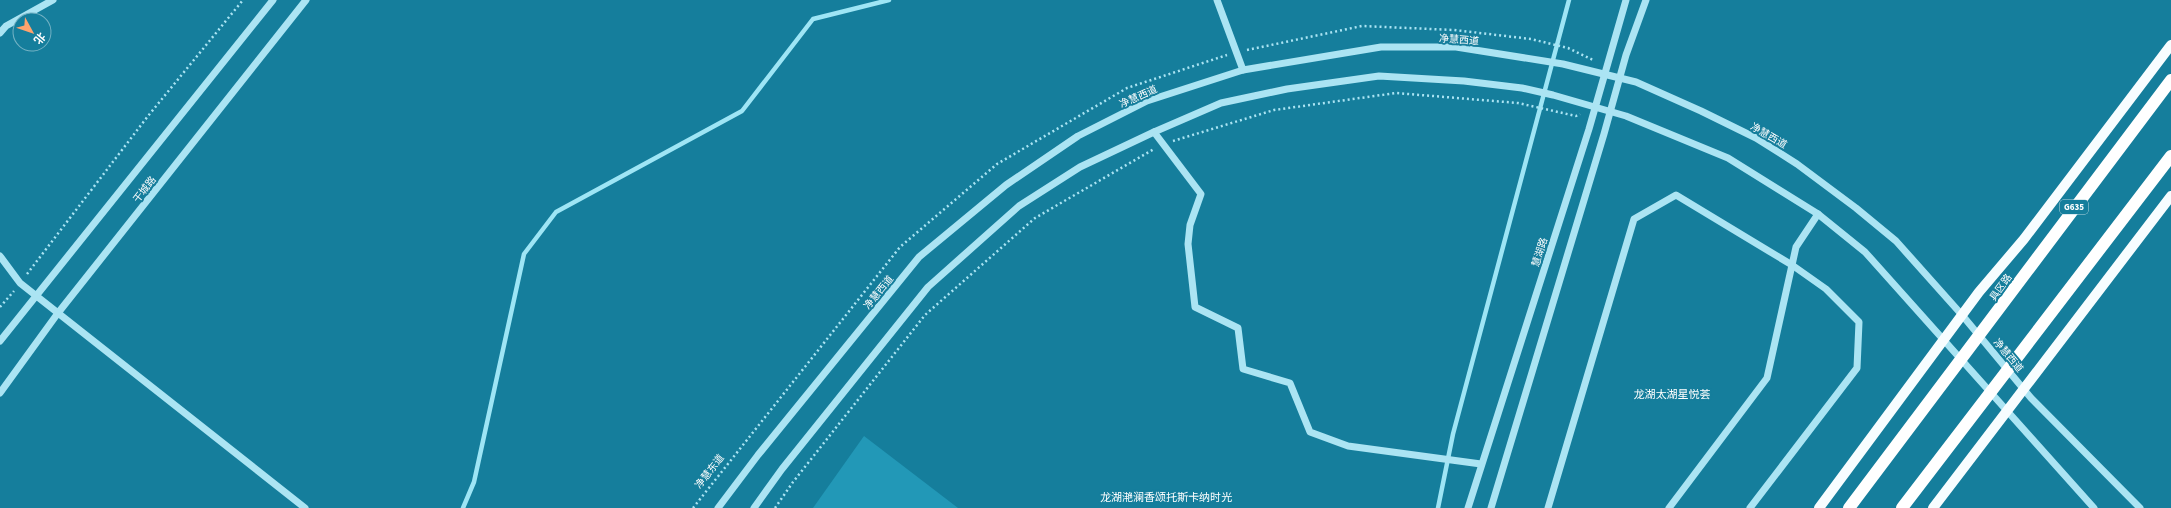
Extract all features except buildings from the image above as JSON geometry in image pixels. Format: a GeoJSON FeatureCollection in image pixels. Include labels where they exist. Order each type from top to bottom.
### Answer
{"type":"FeatureCollection","features":[{"type":"Feature","properties":{"kind":"highway","name":"具区路"},"geometry":{"type":"LineString","coordinates":[[1849,508],[2171,80]]}},
{"type":"Feature","properties":{"kind":"highway"},"geometry":{"type":"LineString","coordinates":[[1902,508],[2171,156]]}},
{"type":"Feature","properties":{"kind":"main road"},"geometry":{"type":"LineString","coordinates":[[1819,508],[1945,340],[1962,315],[2024,239],[2171,45]]}},
{"type":"Feature","properties":{"kind":"main road"},"geometry":{"type":"LineString","coordinates":[[1933,508],[2171,196]]}},
{"type":"Feature","properties":{"kind":"street"},"geometry":{"type":"LineString","coordinates":[[0,33],[6,26],[53,0]]}},
{"type":"Feature","properties":{"kind":"street","name":"干城路"},"geometry":{"type":"LineString","coordinates":[[0,341],[273,0]]}},
{"type":"Feature","properties":{"kind":"street","name":"干城路"},"geometry":{"type":"LineString","coordinates":[[0,393],[58,313],[306,0]]}},
{"type":"Feature","properties":{"kind":"street"},"geometry":{"type":"LineString","coordinates":[[1217,0],[1243,70]]}},
{"type":"Feature","properties":{"kind":"street","name":"慧湖路"},"geometry":{"type":"LineString","coordinates":[[1468,508],[1595,107],[1626,0]]}},
{"type":"Feature","properties":{"kind":"street"},"geometry":{"type":"LineString","coordinates":[[1491,508],[1620,78],[1646,0]]}},
{"type":"Feature","properties":{"kind":"street","name":"净慧西道"},"geometry":{"type":"LineString","coordinates":[[718,508],[758,455],[919,257],[1006,185],[1078,136],[1147,101],[1243,70],[1381,47],[1456,47],[1563,64],[1636,82],[1701,111],[1756,138],[1797,164],[1856,208],[1896,241],[1962,315],[2024,389],[2140,508]]}},
{"type":"Feature","properties":{"kind":"street"},"geometry":{"type":"LineString","coordinates":[[754,508],[782,469],[928,287],[1019,206],[1080,167],[1154,132],[1221,103],[1287,89],[1379,76],[1464,81],[1522,88],[1553,95],[1626,116],[1728,158],[1818,214],[1865,252],[2094,508]]}},
{"type":"Feature","properties":{"kind":"street"},"geometry":{"type":"LineString","coordinates":[[1154,132],[1201,194],[1190,225],[1188,244],[1196,307],[1238,328],[1244,370],[1290,383],[1310,432],[1348,446],[1482,464]]}},
{"type":"Feature","properties":{"kind":"street"},"geometry":{"type":"LineString","coordinates":[[1548,508],[1634,219],[1676,195],[1792,265],[1826,289],[1859,322],[1857,368],[1750,508]]}},
{"type":"Feature","properties":{"kind":"street"},"geometry":{"type":"LineString","coordinates":[[1669,508],[1767,378],[1796,247],[1818,214]]}},
{"type":"Feature","properties":{"kind":"street"},"geometry":{"type":"LineString","coordinates":[[0,256],[20,283],[305,508]]}},
{"type":"Feature","properties":{"kind":"path"},"geometry":{"type":"LineString","coordinates":[[0,307],[148,116],[243,0]]}},
{"type":"Feature","properties":{"kind":"path"},"geometry":{"type":"LineString","coordinates":[[1531,39],[1568,48]]}},
{"type":"Feature","properties":{"kind":"path"},"geometry":{"type":"LineString","coordinates":[[775,508],[793,482],[925,315],[1035,218],[1163,144],[1274,110],[1396,93],[1518,103],[1547,109]]}},
{"type":"Feature","properties":{"kind":"path","name":"净慧东道"},"geometry":{"type":"LineString","coordinates":[[693,508],[741,446]]}},
{"type":"Feature","properties":{"kind":"shaded area"},"geometry":{"type":"Polygon","coordinates":[[[864,436],[958,508],[813,508],[864,436]]]}},
{"type":"Feature","properties":{"kind":"waterway"},"geometry":{"type":"LineString","coordinates":[[463,508],[474,482],[524,254],[556,212],[742,111],[813,19],[889,0]]}},
{"type":"Feature","properties":{"kind":"waterway"},"geometry":{"type":"LineString","coordinates":[[1438,508],[1453,434],[1569,0]]}},
{"type":"Feature","properties":{"kind":"district","name":"龙湖太湖星悦荟"},"geometry":{"type":"Point","coordinates":[1672,394]}},
{"type":"Feature","properties":{"kind":"district","name":"龙湖滟澜香颂托斯卡纳时光"},"geometry":{"type":"Point","coordinates":[1166,497]}}]}
